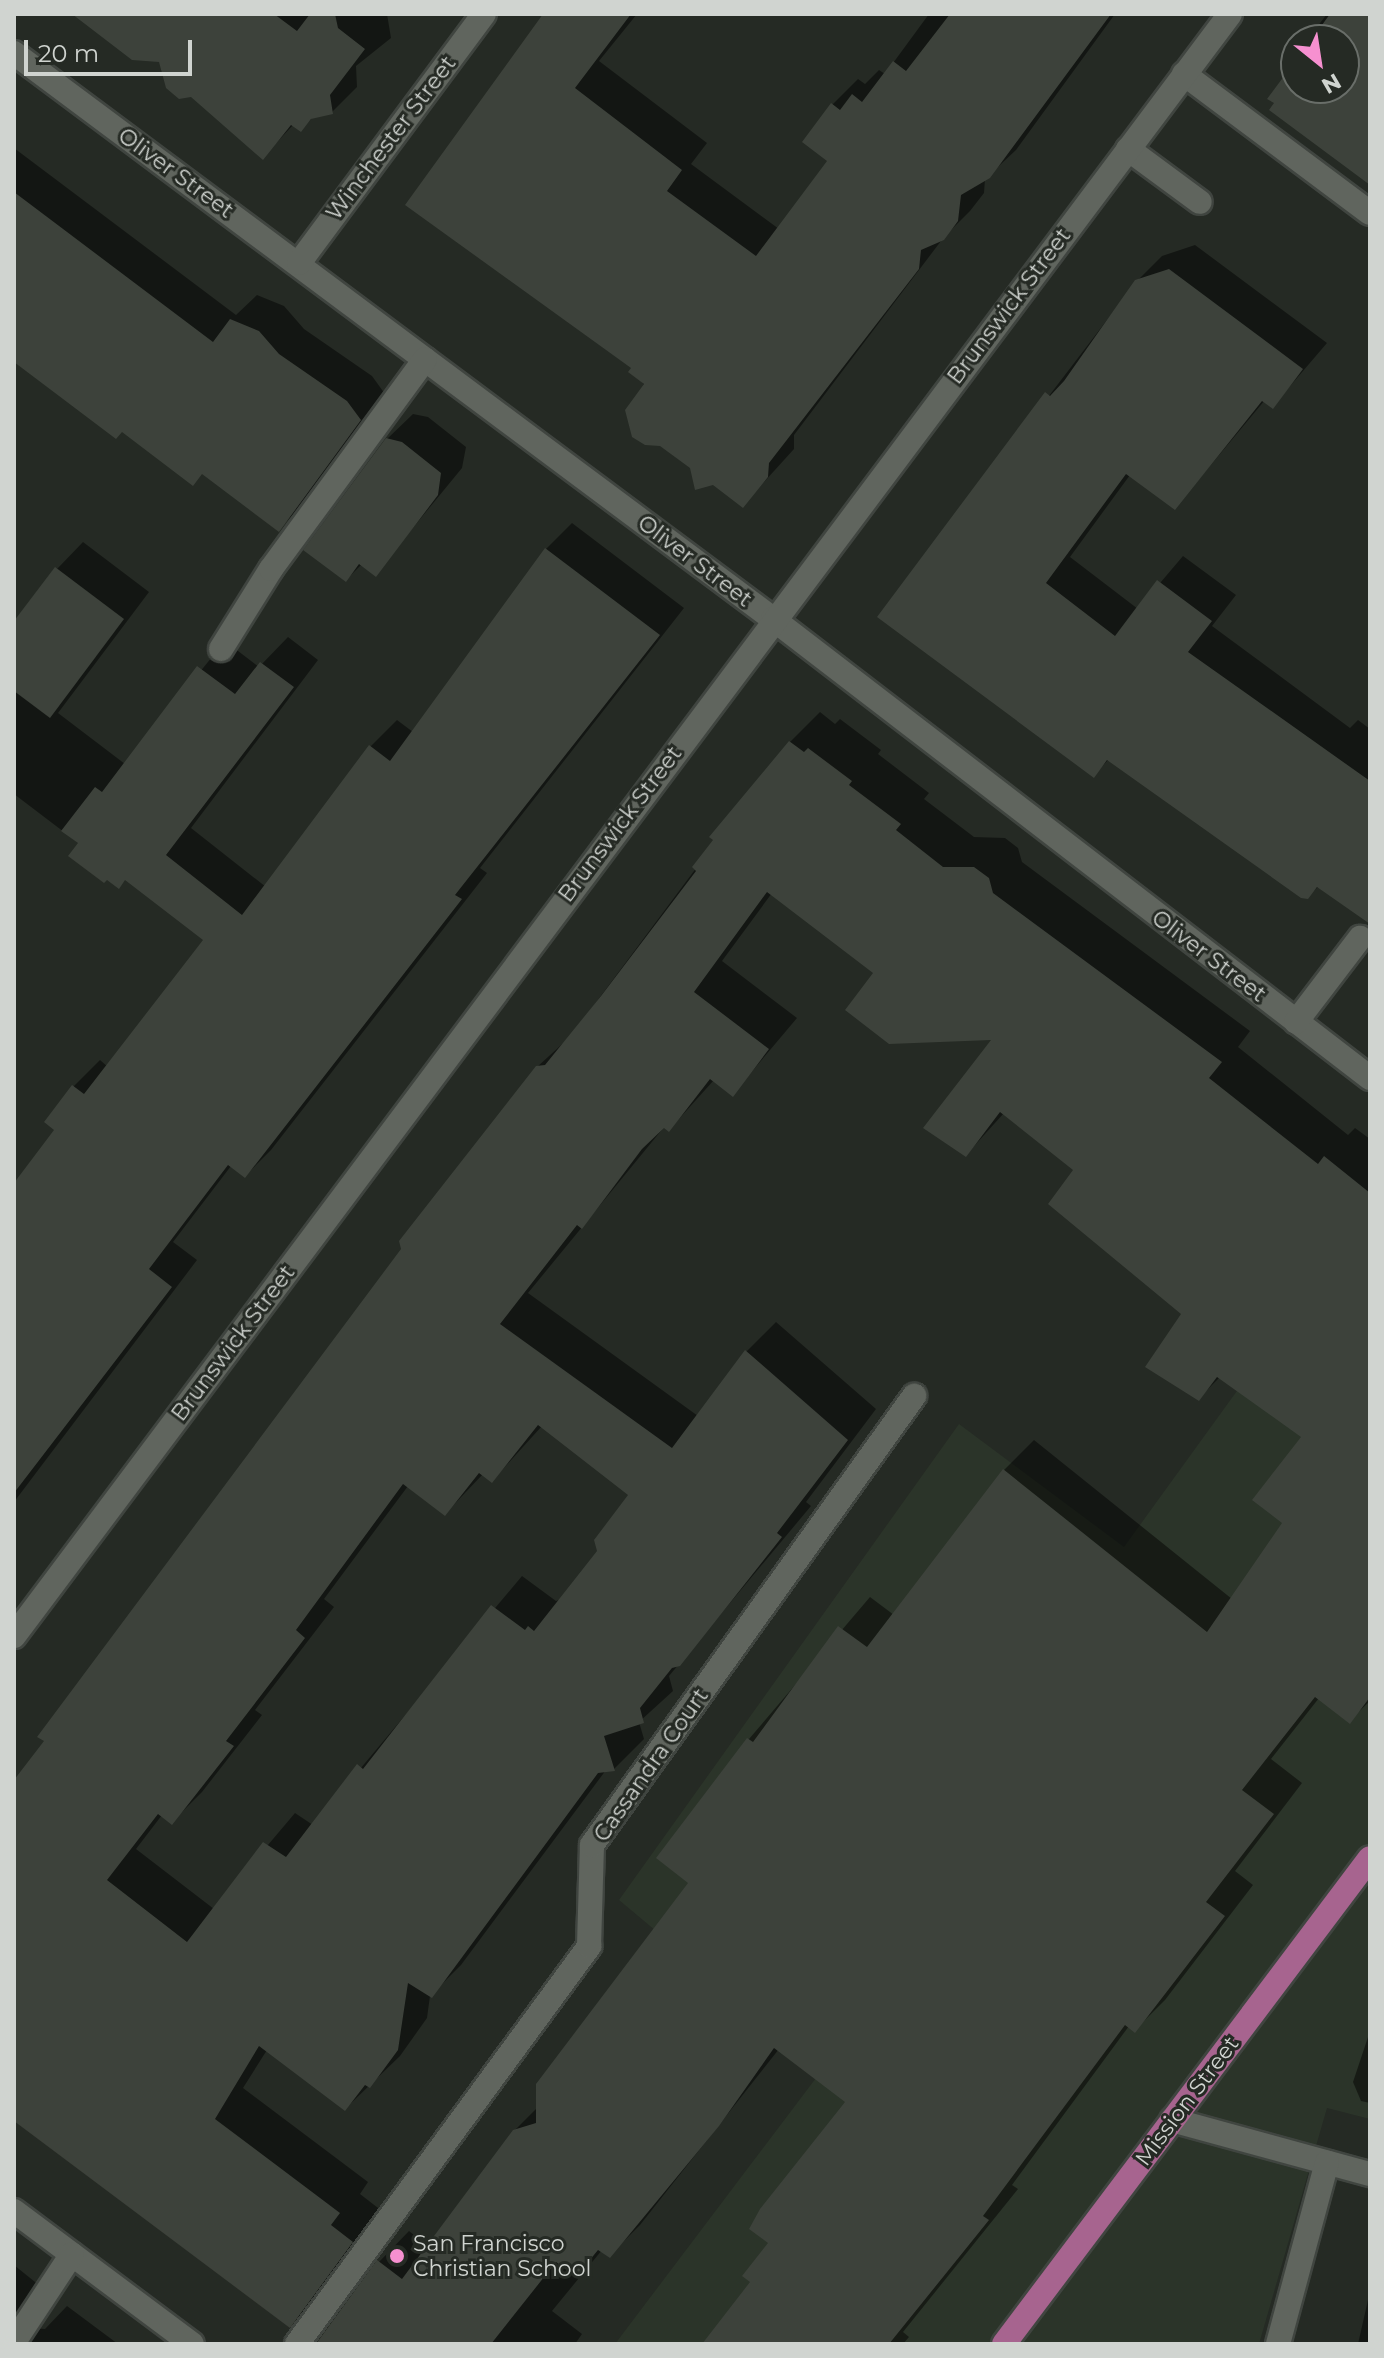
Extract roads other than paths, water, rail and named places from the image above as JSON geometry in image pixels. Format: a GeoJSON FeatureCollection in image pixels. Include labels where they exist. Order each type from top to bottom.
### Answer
{"type":"FeatureCollection","features":[{"type":"Feature","properties":{"kind":"main road","name":"Mission Street"},"geometry":{"type":"LineString","coordinates":[[1004,2344],[1370,1858]]}},
{"type":"Feature","properties":{"kind":"street","name":"Winchester Street"},"geometry":{"type":"LineString","coordinates":[[299,263],[484,14]]}},
{"type":"Feature","properties":{"kind":"street","name":"Brunswick Street"},"geometry":{"type":"LineString","coordinates":[[14,1636],[773,619],[1230,14]]}},
{"type":"Feature","properties":{"kind":"street","name":"Oliver Street"},"geometry":{"type":"LineString","coordinates":[[14,53],[773,619],[1370,1078]]}},
{"type":"Feature","properties":{"kind":"street"},"geometry":{"type":"LineString","coordinates":[[1184,74],[1370,213]]}},
{"type":"Feature","properties":{"kind":"street"},"geometry":{"type":"LineString","coordinates":[[1128,149],[1200,202]]}},
{"type":"Feature","properties":{"kind":"street"},"geometry":{"type":"LineString","coordinates":[[221,649],[296,533],[425,359]]}},
{"type":"Feature","properties":{"kind":"street"},"geometry":{"type":"LineString","coordinates":[[1296,1022],[1360,938]]}},
{"type":"Feature","properties":{"kind":"street","name":"Cassandra Court"},"geometry":{"type":"LineString","coordinates":[[297,2344],[589,1946],[592,1845],[914,1396]]}},
{"type":"Feature","properties":{"kind":"street"},"geometry":{"type":"LineString","coordinates":[[1172,2120],[1370,2174]]}},
{"type":"Feature","properties":{"kind":"street"},"geometry":{"type":"LineString","coordinates":[[1278,2344],[1327,2162]]}},
{"type":"Feature","properties":{"kind":"street"},"geometry":{"type":"LineString","coordinates":[[14,2211],[192,2344]]}},
{"type":"Feature","properties":{"kind":"street"},"geometry":{"type":"LineString","coordinates":[[14,2342],[72,2254]]}},
{"type":"Feature","properties":{"kind":"place","name":"San Francisco Christian School"},"geometry":{"type":"Point","coordinates":[397,2256]}}]}
